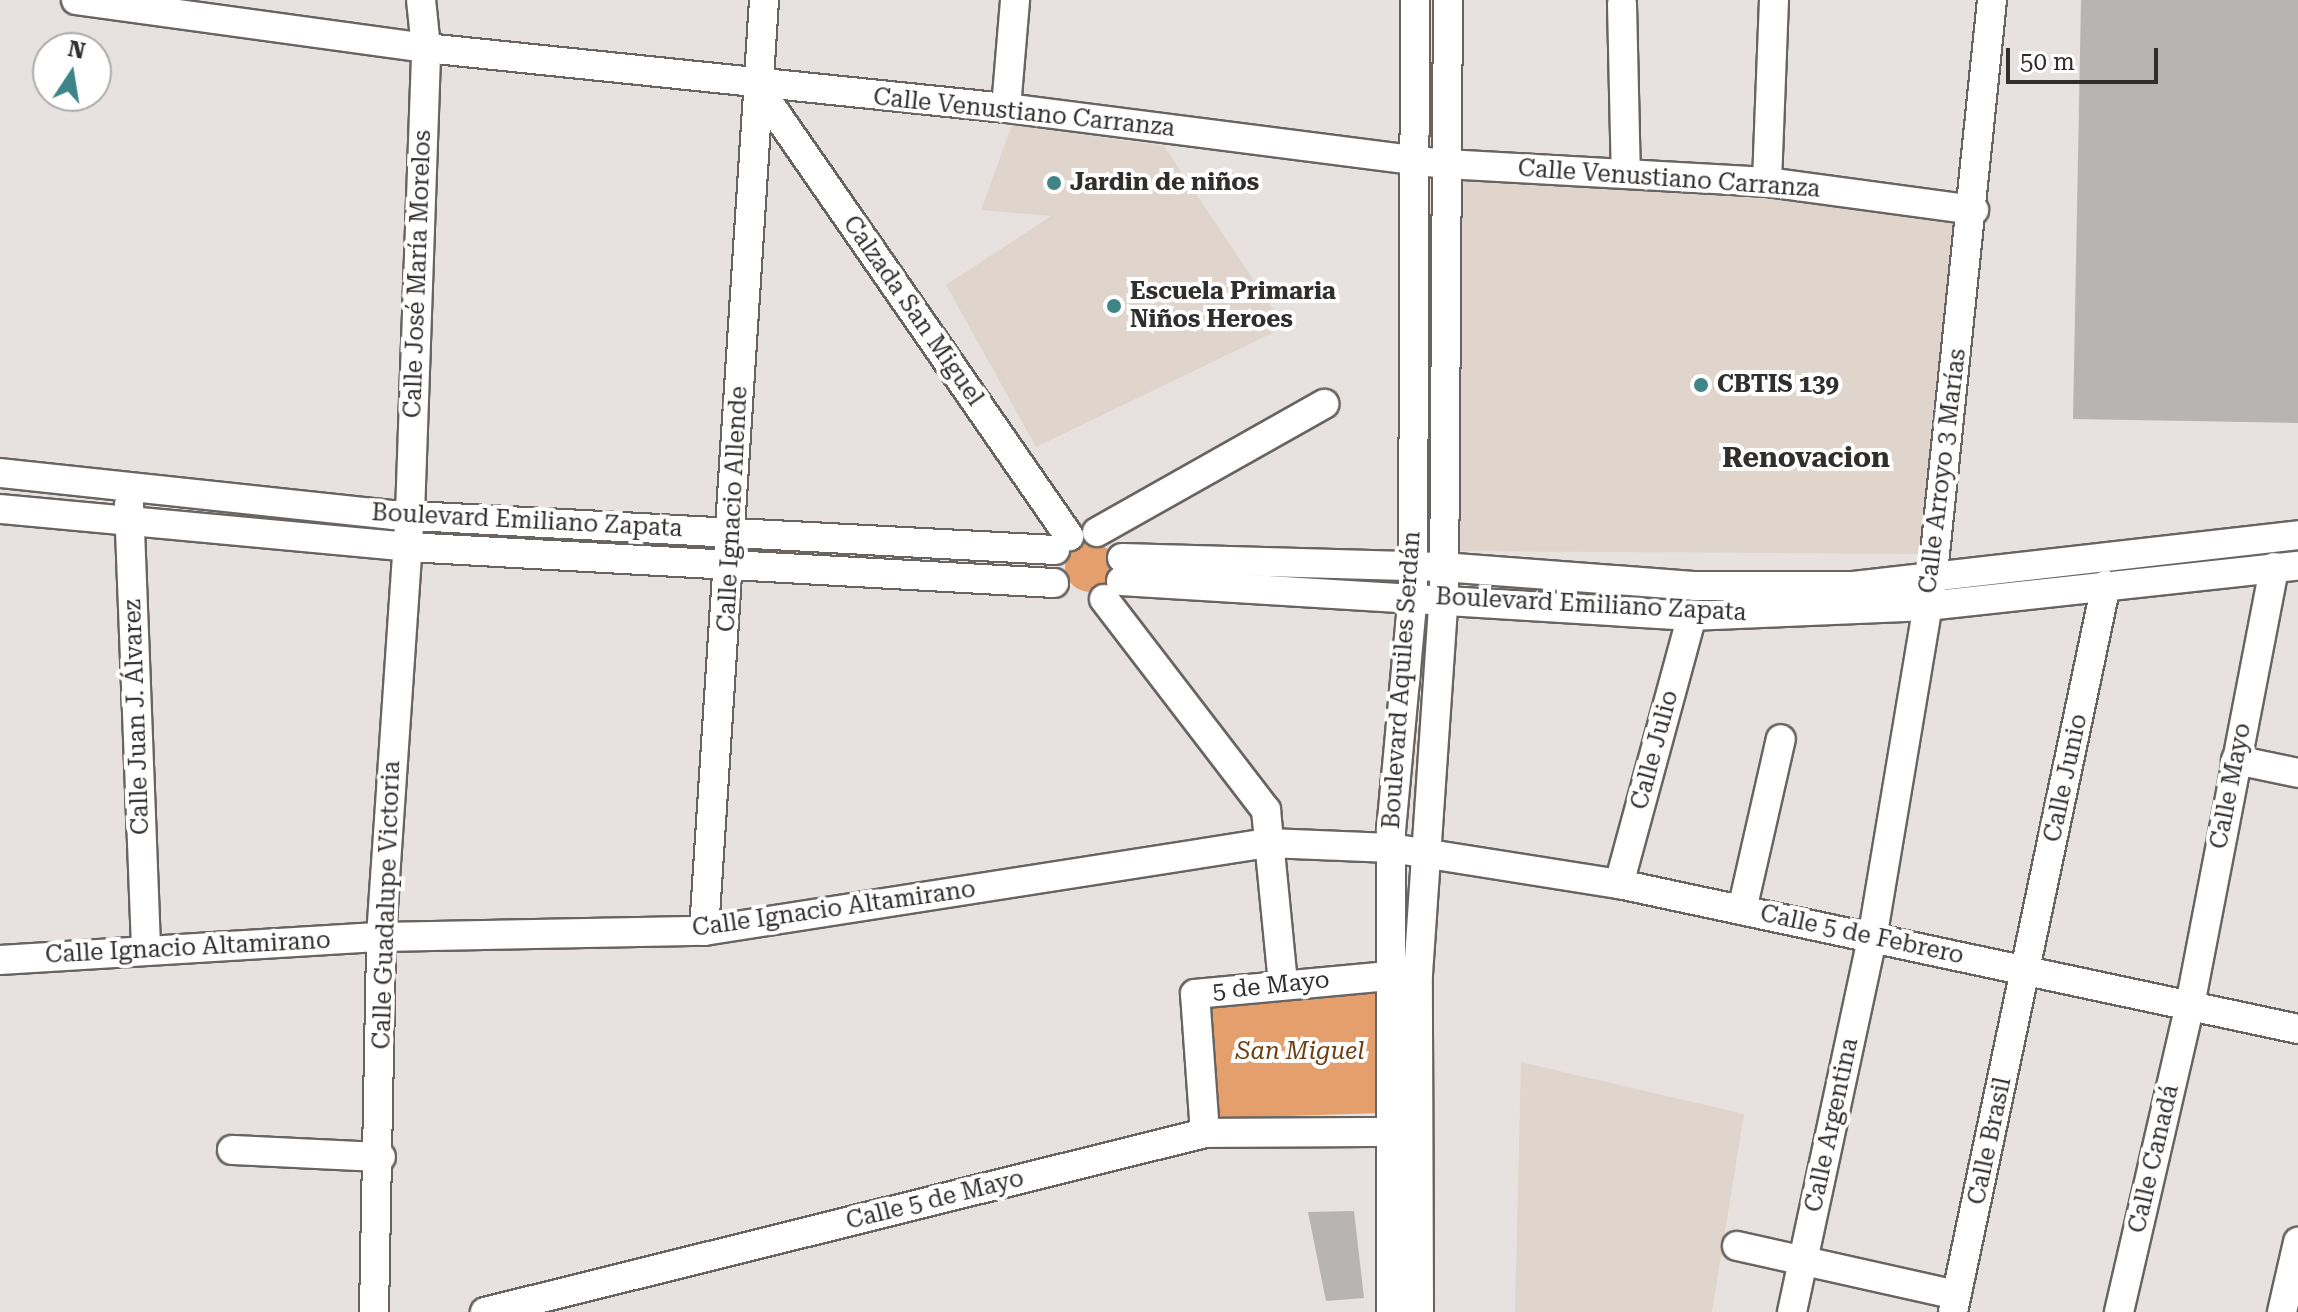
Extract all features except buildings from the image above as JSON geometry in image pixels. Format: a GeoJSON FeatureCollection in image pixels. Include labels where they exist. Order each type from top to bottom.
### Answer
{"type":"FeatureCollection","features":[{"type":"Feature","properties":{"kind":"street","name":"Calle Venustiano Carranza"},"geometry":{"type":"LineString","coordinates":[[76,0],[426,48],[757,86],[1006,108],[1446,164],[1767,182],[1974,210]]}},
{"type":"Feature","properties":{"kind":"street","name":"Calle José María Morelos"},"geometry":{"type":"LineString","coordinates":[[408,547],[426,48],[421,0]]}},
{"type":"Feature","properties":{"kind":"street","name":"Calle Ignacio Allende"},"geometry":{"type":"LineString","coordinates":[[704,931],[734,533],[752,143],[764,0]]}},
{"type":"Feature","properties":{"kind":"street"},"geometry":{"type":"LineString","coordinates":[[1006,108],[1015,0]]}},
{"type":"Feature","properties":{"kind":"street","name":"Boulevard Aquiles Serdán"},"geometry":{"type":"LineString","coordinates":[[1404,975],[1425,852],[1444,596],[1448,0]]}},
{"type":"Feature","properties":{"kind":"street"},"geometry":{"type":"LineString","coordinates":[[1767,182],[1774,0]]}},
{"type":"Feature","properties":{"kind":"street","name":"Calle Arroyo 3 Marías"},"geometry":{"type":"LineString","coordinates":[[1872,939],[1933,573],[1974,210],[1992,0]]}},
{"type":"Feature","properties":{"kind":"street","name":"Boulevard Aquiles Serdán"},"geometry":{"type":"LineString","coordinates":[[1391,1312],[1404,1132],[1404,975],[1391,848],[1413,581],[1415,160],[1407,1]]}},
{"type":"Feature","properties":{"kind":"street"},"geometry":{"type":"LineString","coordinates":[[1622,4],[1626,174]]}},
{"type":"Feature","properties":{"kind":"street","name":"Calzada San Miguel"},"geometry":{"type":"LineString","coordinates":[[757,86],[1062,543]]}},
{"type":"Feature","properties":{"kind":"street"},"geometry":{"type":"LineString","coordinates":[[752,143],[792,138]]}},
{"type":"Feature","properties":{"kind":"street"},"geometry":{"type":"LineString","coordinates":[[1283,983],[1266,810],[1116,579],[1097,532],[1324,404]]}},
{"type":"Feature","properties":{"kind":"street","name":"Boulevard Emiliano Zapata"},"geometry":{"type":"LineString","coordinates":[[0,473],[129,483],[410,514],[734,533],[1062,543],[1097,532]]}},
{"type":"Feature","properties":{"kind":"street","name":"Calle Juan J. Álvarez"},"geometry":{"type":"LineString","coordinates":[[129,483],[146,950]]}},
{"type":"Feature","properties":{"kind":"street","name":"Boulevard Emiliano Zapata"},"geometry":{"type":"LineString","coordinates":[[0,509],[408,547],[731,568],[1054,583],[1075,602],[1116,579],[1413,581],[1444,596],[1692,616],[1927,606],[2286,566]]}},
{"type":"Feature","properties":{"kind":"street","name":"Boulevard Emiliano Zapata"},"geometry":{"type":"LineString","coordinates":[[1413,581],[1442,567],[1696,586],[1852,586],[1933,573],[2298,535]]}},
{"type":"Feature","properties":{"kind":"street"},"geometry":{"type":"LineString","coordinates":[[1054,583],[1062,543]]}},
{"type":"Feature","properties":{"kind":"street","name":"Calle Guadalupe Victoria"},"geometry":{"type":"LineString","coordinates":[[374,1312],[381,1157],[381,937],[408,547]]}},
{"type":"Feature","properties":{"kind":"street","name":"Calle Mayo"},"geometry":{"type":"LineString","coordinates":[[2190,1005],[2236,760],[2286,566]]}},
{"type":"Feature","properties":{"kind":"street","name":"Calle Junio"},"geometry":{"type":"LineString","coordinates":[[2027,970],[2106,585]]}},
{"type":"Feature","properties":{"kind":"street","name":"Calle Julio"},"geometry":{"type":"LineString","coordinates":[[1619,884],[1692,616]]}},
{"type":"Feature","properties":{"kind":"street"},"geometry":{"type":"LineString","coordinates":[[1742,910],[1781,739]]}},
{"type":"Feature","properties":{"kind":"street"},"geometry":{"type":"LineString","coordinates":[[2236,760],[2298,773]]}},
{"type":"Feature","properties":{"kind":"street","name":"Calle Ignacio Altamirano"},"geometry":{"type":"LineString","coordinates":[[0,960],[381,937],[704,931],[1268,843],[1425,852]]}},
{"type":"Feature","properties":{"kind":"street","name":"Calle 5 de Febrero"},"geometry":{"type":"LineString","coordinates":[[1425,852],[1619,884],[2298,1029]]}},
{"type":"Feature","properties":{"kind":"street","name":"Calle Argentina"},"geometry":{"type":"LineString","coordinates":[[1792,1312],[1872,939]]}},
{"type":"Feature","properties":{"kind":"street","name":"Calle Brasil"},"geometry":{"type":"LineString","coordinates":[[1954,1304],[2027,970]]}},
{"type":"Feature","properties":{"kind":"street","name":"5 de Mayo"},"geometry":{"type":"LineString","coordinates":[[1205,1133],[1195,994],[1283,983],[1404,975]]}},
{"type":"Feature","properties":{"kind":"street","name":"Calle Canadá"},"geometry":{"type":"LineString","coordinates":[[2119,1312],[2190,1005]]}},
{"type":"Feature","properties":{"kind":"street","name":"Boulevard Aquiles Serdán"},"geometry":{"type":"LineString","coordinates":[[1404,1132],[1419,1312]]}},
{"type":"Feature","properties":{"kind":"street","name":"Calle 5 de Mayo"},"geometry":{"type":"LineString","coordinates":[[485,1312],[1205,1133],[1404,1132]]}},
{"type":"Feature","properties":{"kind":"street"},"geometry":{"type":"LineString","coordinates":[[232,1150],[381,1157]]}},
{"type":"Feature","properties":{"kind":"street"},"geometry":{"type":"LineString","coordinates":[[2282,1312],[2298,1242]]}},
{"type":"Feature","properties":{"kind":"street"},"geometry":{"type":"LineString","coordinates":[[1737,1246],[1803,1259],[1954,1304]]}},
{"type":"Feature","properties":{"kind":"shaded area","name":"Escuela Primaria Niños Heroes"},"geometry":{"type":"Polygon","coordinates":[[[1012,125],[1164,146],[1285,327],[1036,447],[946,285],[1051,216],[981,210],[1012,125]]]}},
{"type":"Feature","properties":{"kind":"shaded area","name":"CBTIS 139"},"geometry":{"type":"Polygon","coordinates":[[[1462,177],[1763,196],[1968,220],[1918,554],[1456,551],[1462,177]]]}},
{"type":"Feature","properties":{"kind":"shaded area"},"geometry":{"type":"Polygon","coordinates":[[[1521,1062],[1744,1114],[1712,1312],[1515,1312],[1521,1062]]]}},
{"type":"Feature","properties":{"kind":"green space"},"geometry":{"type":"Polygon","coordinates":[[[1090,542],[1107,550],[1115,567],[1107,584],[1090,592],[1073,584],[1065,567],[1073,550],[1090,542]]]}},
{"type":"Feature","properties":{"kind":"green space","name":"San Miguel"},"geometry":{"type":"Polygon","coordinates":[[[1382,983],[1382,1113],[1218,1118],[1203,1002],[1382,983]]]}},
{"type":"Feature","properties":{"kind":"place","name":"Jardin de niños"},"geometry":{"type":"Point","coordinates":[1054,183]}},
{"type":"Feature","properties":{"kind":"place","name":"Escuela Primaria Niños Heroes"},"geometry":{"type":"Point","coordinates":[1114,306]}},
{"type":"Feature","properties":{"kind":"place","name":"CBTIS 139"},"geometry":{"type":"Point","coordinates":[1701,385]}},
{"type":"Feature","properties":{"kind":"district","name":"Renovacion"},"geometry":{"type":"Point","coordinates":[1806,458]}}]}
